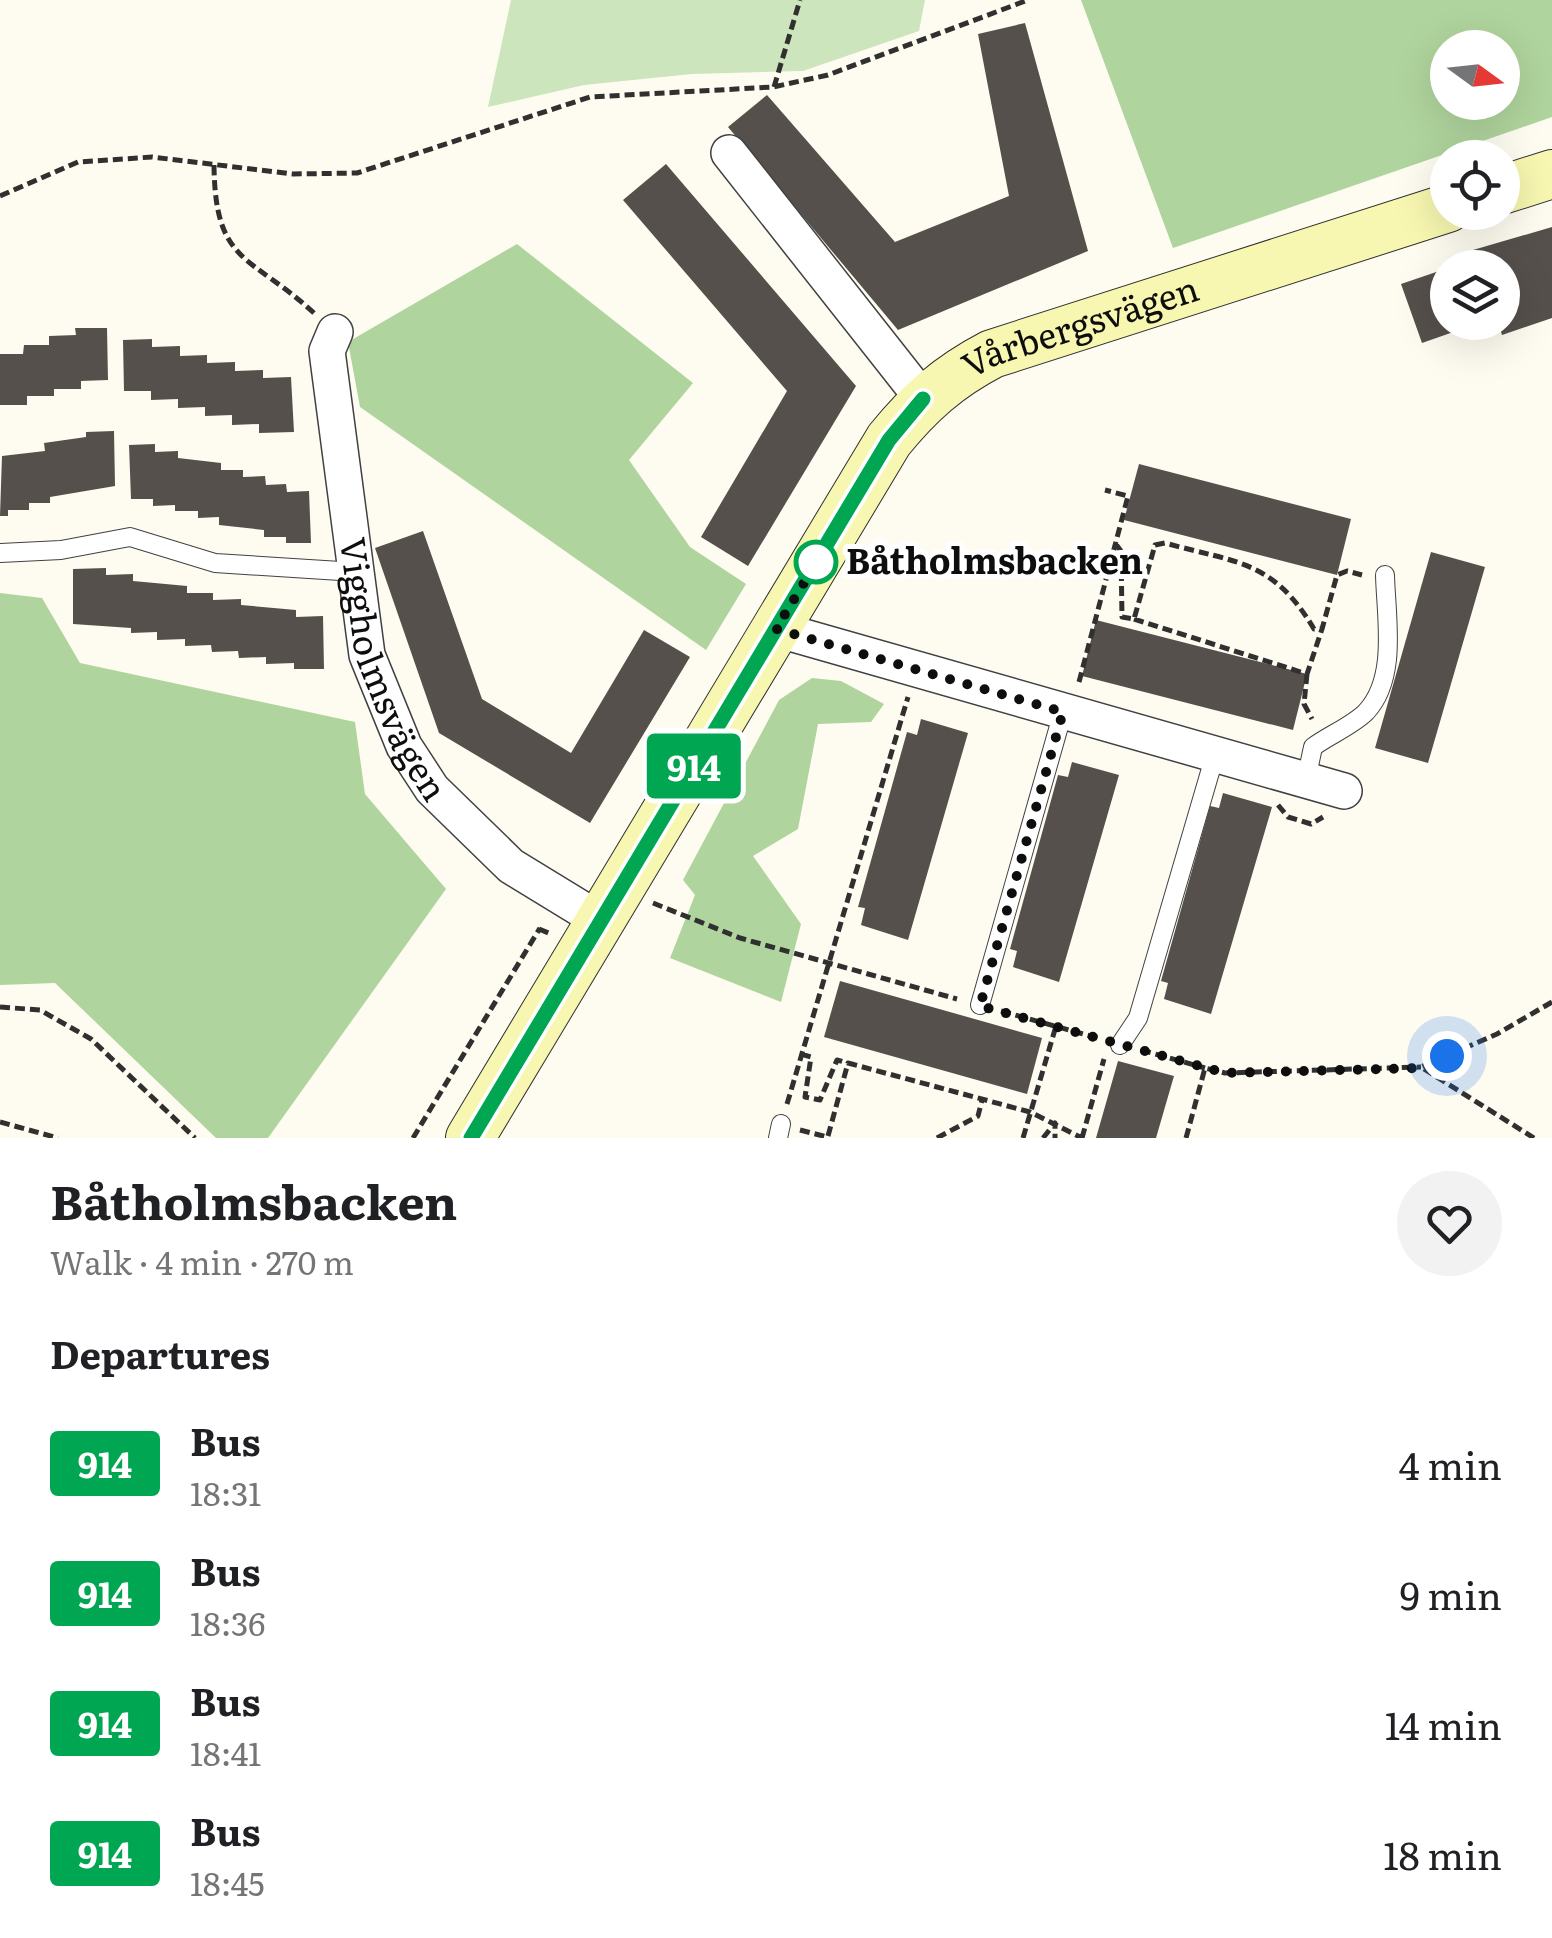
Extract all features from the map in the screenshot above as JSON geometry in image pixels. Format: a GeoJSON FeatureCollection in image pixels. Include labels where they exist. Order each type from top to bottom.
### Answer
{"type":"FeatureCollection","features":[{"type":"Feature","properties":{"kind":"street"},"geometry":{"type":"LineString","coordinates":[[729,153],[923,399]]}},
{"type":"Feature","properties":{"kind":"street"},"geometry":{"type":"LineString","coordinates":[[1520,184],[1552,174]]}},
{"type":"Feature","properties":{"kind":"street","name":"Vårbergsvägen"},"geometry":{"type":"LineString","coordinates":[[470,1138],[889,440],[923,399],[954,374],[992,354],[1430,214]]}},
{"type":"Feature","properties":{"kind":"street","name":"Viggholmsvägen"},"geometry":{"type":"LineString","coordinates":[[335,332],[327,352],[367,655],[404,746],[432,789],[511,866],[559,896],[612,904]]}},
{"type":"Feature","properties":{"kind":"street"},"geometry":{"type":"LineString","coordinates":[[776,629],[916,670],[1073,700],[1214,755],[1344,791]]}},
{"type":"Feature","properties":{"kind":"lane"},"geometry":{"type":"LineString","coordinates":[[0,554],[62,550],[130,537],[216,563],[356,572]]}},
{"type":"Feature","properties":{"kind":"lane"},"geometry":{"type":"LineString","coordinates":[[1306,780],[1313,747],[1368,710],[1379,685],[1388,656],[1385,575]]}},
{"type":"Feature","properties":{"kind":"lane"},"geometry":{"type":"LineString","coordinates":[[980,1006],[1073,700]]}},
{"type":"Feature","properties":{"kind":"lane"},"geometry":{"type":"LineString","coordinates":[[1120,1044],[1138,1018],[1214,755]]}},
{"type":"Feature","properties":{"kind":"path"},"geometry":{"type":"LineString","coordinates":[[774,87],[800,0]]}},
{"type":"Feature","properties":{"kind":"path"},"geometry":{"type":"LineString","coordinates":[[0,196],[12,187],[78,162],[152,157],[294,174],[358,172],[590,97],[774,87],[828,75],[1028,0]]}},
{"type":"Feature","properties":{"kind":"path"},"geometry":{"type":"LineString","coordinates":[[214,165],[214,208],[226,242],[335,332]]}},
{"type":"Feature","properties":{"kind":"path"},"geometry":{"type":"LineString","coordinates":[[1073,700],[1128,496],[1106,490]]}},
{"type":"Feature","properties":{"kind":"path"},"geometry":{"type":"LineString","coordinates":[[1115,543],[1122,551],[1122,617],[1307,674],[1337,575],[1347,571],[1385,575]]}},
{"type":"Feature","properties":{"kind":"path"},"geometry":{"type":"LineString","coordinates":[[1134,619],[1156,544],[1165,543],[1266,571],[1294,595],[1314,628],[1322,629]]}},
{"type":"Feature","properties":{"kind":"path"},"geometry":{"type":"LineString","coordinates":[[780,1131],[916,670]]}},
{"type":"Feature","properties":{"kind":"path"},"geometry":{"type":"LineString","coordinates":[[413,1138],[559,896]]}},
{"type":"Feature","properties":{"kind":"path"},"geometry":{"type":"LineString","coordinates":[[612,904],[652,903],[740,938],[1225,1073],[1422,1068],[1498,1034],[1552,1002]]}},
{"type":"Feature","properties":{"kind":"path"},"geometry":{"type":"LineString","coordinates":[[0,1007],[40,1010],[92,1039],[195,1138]]}},
{"type":"Feature","properties":{"kind":"path"},"geometry":{"type":"LineString","coordinates":[[1023,1138],[1056,1026]]}},
{"type":"Feature","properties":{"kind":"path"},"geometry":{"type":"LineString","coordinates":[[801,1054],[811,1057],[805,1096],[820,1100],[837,1060],[1030,1112],[1082,1138],[1106,1051],[1120,1044]]}},
{"type":"Feature","properties":{"kind":"path"},"geometry":{"type":"LineString","coordinates":[[830,1138],[848,1063]]}},
{"type":"Feature","properties":{"kind":"path"},"geometry":{"type":"LineString","coordinates":[[1186,1138],[1205,1068]]}},
{"type":"Feature","properties":{"kind":"path"},"geometry":{"type":"LineString","coordinates":[[1422,1068],[1534,1138]]}},
{"type":"Feature","properties":{"kind":"path"},"geometry":{"type":"LineString","coordinates":[[937,1138],[978,1116],[982,1100]]}},
{"type":"Feature","properties":{"kind":"path"},"geometry":{"type":"LineString","coordinates":[[0,1122],[58,1138]]}},
{"type":"Feature","properties":{"kind":"path"},"geometry":{"type":"LineString","coordinates":[[1042,1138],[1054,1122]]}},
{"type":"Feature","properties":{"kind":"path"},"geometry":{"type":"LineString","coordinates":[[1054,1122],[1055,1138]]}},
{"type":"Feature","properties":{"kind":"green space"},"geometry":{"type":"Polygon","coordinates":[[[511,0],[925,0],[919,31],[803,71],[692,74],[584,85],[488,107],[511,0]]]}},
{"type":"Feature","properties":{"kind":"green space"},"geometry":{"type":"Polygon","coordinates":[[[1081,0],[1552,0],[1552,117],[1485,140],[1430,140],[1430,159],[1173,248],[1081,0]]]}},
{"type":"Feature","properties":{"kind":"green space"},"geometry":{"type":"Polygon","coordinates":[[[517,244],[693,383],[629,460],[690,547],[746,584],[706,650],[360,407],[348,342],[517,244]]]}},
{"type":"Feature","properties":{"kind":"green space"},"geometry":{"type":"Polygon","coordinates":[[[0,593],[42,598],[80,663],[355,722],[365,794],[446,889],[268,1138],[216,1138],[55,983],[0,985],[0,593]]]}},
{"type":"Feature","properties":{"kind":"green space"},"geometry":{"type":"Polygon","coordinates":[[[812,678],[841,681],[884,704],[871,722],[818,724],[798,829],[753,856],[801,924],[781,1002],[670,958],[695,895],[683,880],[779,700],[812,678]]]}},
{"type":"Feature","properties":{"kind":"building"},"geometry":{"type":"Polygon","coordinates":[[[1025,23],[1088,251],[898,330],[728,127],[767,95],[895,242],[1009,196],[978,34],[1025,23]]]}},
{"type":"Feature","properties":{"kind":"building"},"geometry":{"type":"Polygon","coordinates":[[[666,164],[856,386],[748,566],[701,537],[787,391],[623,200],[666,164]]]}},
{"type":"Feature","properties":{"kind":"building"},"geometry":{"type":"Polygon","coordinates":[[[1552,227],[1552,318],[1520,329],[1520,250],[1473,250],[1552,227]]]}},
{"type":"Feature","properties":{"kind":"building"},"geometry":{"type":"Polygon","coordinates":[[[1430,274],[1431,340],[1422,343],[1401,284],[1430,274]]]}},
{"type":"Feature","properties":{"kind":"building"},"geometry":{"type":"Polygon","coordinates":[[[75,328],[107,328],[108,380],[81,381],[81,389],[54,389],[54,396],[27,396],[27,405],[0,405],[0,354],[23,354],[24,345],[49,345],[49,336],[76,335],[75,328]]]}},
{"type":"Feature","properties":{"kind":"building"},"geometry":{"type":"Polygon","coordinates":[[[152,339],[152,347],[180,346],[180,356],[207,355],[207,363],[235,362],[235,371],[263,370],[263,378],[291,377],[294,432],[259,433],[259,424],[232,425],[232,415],[205,416],[205,407],[178,408],[178,399],[151,400],[151,391],[124,391],[123,340],[152,339]]]}},
{"type":"Feature","properties":{"kind":"building"},"geometry":{"type":"Polygon","coordinates":[[[114,431],[115,486],[50,497],[50,503],[29,503],[29,510],[8,510],[8,516],[0,516],[2,456],[45,451],[44,443],[86,437],[86,432],[114,431]]]}},
{"type":"Feature","properties":{"kind":"building"},"geometry":{"type":"Polygon","coordinates":[[[155,444],[155,452],[178,451],[178,458],[221,463],[221,470],[243,470],[243,477],[265,476],[266,485],[286,484],[287,492],[309,491],[311,543],[286,543],[286,537],[264,537],[264,530],[219,525],[219,517],[198,518],[198,511],[175,511],[175,505],[153,506],[153,499],[131,499],[129,445],[155,444]]]}},
{"type":"Feature","properties":{"kind":"building"},"geometry":{"type":"Polygon","coordinates":[[[1139,464],[1351,519],[1337,575],[1124,520],[1139,464]]]}},
{"type":"Feature","properties":{"kind":"building"},"geometry":{"type":"Polygon","coordinates":[[[423,531],[482,699],[571,753],[644,630],[690,657],[590,823],[439,733],[375,548],[423,531]]]}},
{"type":"Feature","properties":{"kind":"building"},"geometry":{"type":"Polygon","coordinates":[[[1431,552],[1485,567],[1428,763],[1375,748],[1431,552]]]}},
{"type":"Feature","properties":{"kind":"building"},"geometry":{"type":"Polygon","coordinates":[[[106,568],[106,575],[133,574],[133,581],[187,586],[187,593],[213,593],[213,600],[241,599],[241,605],[296,610],[296,617],[323,616],[324,669],[294,669],[294,663],[266,664],[266,657],[239,658],[238,651],[212,652],[211,645],[185,646],[185,639],[157,640],[157,632],[131,633],[131,628],[73,624],[73,569],[106,568]]]}},
{"type":"Feature","properties":{"kind":"building"},"geometry":{"type":"Polygon","coordinates":[[[1096,620],[1307,674],[1293,730],[1082,676],[1096,620]]]}},
{"type":"Feature","properties":{"kind":"building"},"geometry":{"type":"Polygon","coordinates":[[[921,719],[968,733],[908,940],[861,925],[865,908],[858,907],[907,732],[917,735],[921,719]]]}},
{"type":"Feature","properties":{"kind":"building"},"geometry":{"type":"Polygon","coordinates":[[[1072,762],[1119,775],[1059,982],[1013,967],[1017,951],[1010,949],[1058,775],[1068,777],[1072,762]]]}},
{"type":"Feature","properties":{"kind":"building"},"geometry":{"type":"Polygon","coordinates":[[[1223,793],[1272,807],[1211,1014],[1164,999],[1168,983],[1161,981],[1210,806],[1219,808],[1223,793]]]}},
{"type":"Feature","properties":{"kind":"building"},"geometry":{"type":"Polygon","coordinates":[[[840,981],[1042,1038],[1027,1094],[824,1037],[840,981]]]}},
{"type":"Feature","properties":{"kind":"building"},"geometry":{"type":"Polygon","coordinates":[[[1118,1061],[1174,1076],[1156,1138],[1096,1138],[1118,1061]]]}},
{"type":"Feature","properties":{"kind":"bus line","name":"914"},"geometry":{"type":"LineString","coordinates":[[471,1138],[889,440],[923,399]]}},
{"type":"Feature","properties":{"kind":"place","name":"Båtholmsbacken"},"geometry":{"type":"Point","coordinates":[816,562]}},
{"type":"Feature","properties":{"kind":"route"},"geometry":{"type":"LineString","coordinates":[[816,562],[824,550],[776,629],[1063,712],[980,1006],[1225,1073],[1422,1068],[1447,1056]]}}]}
